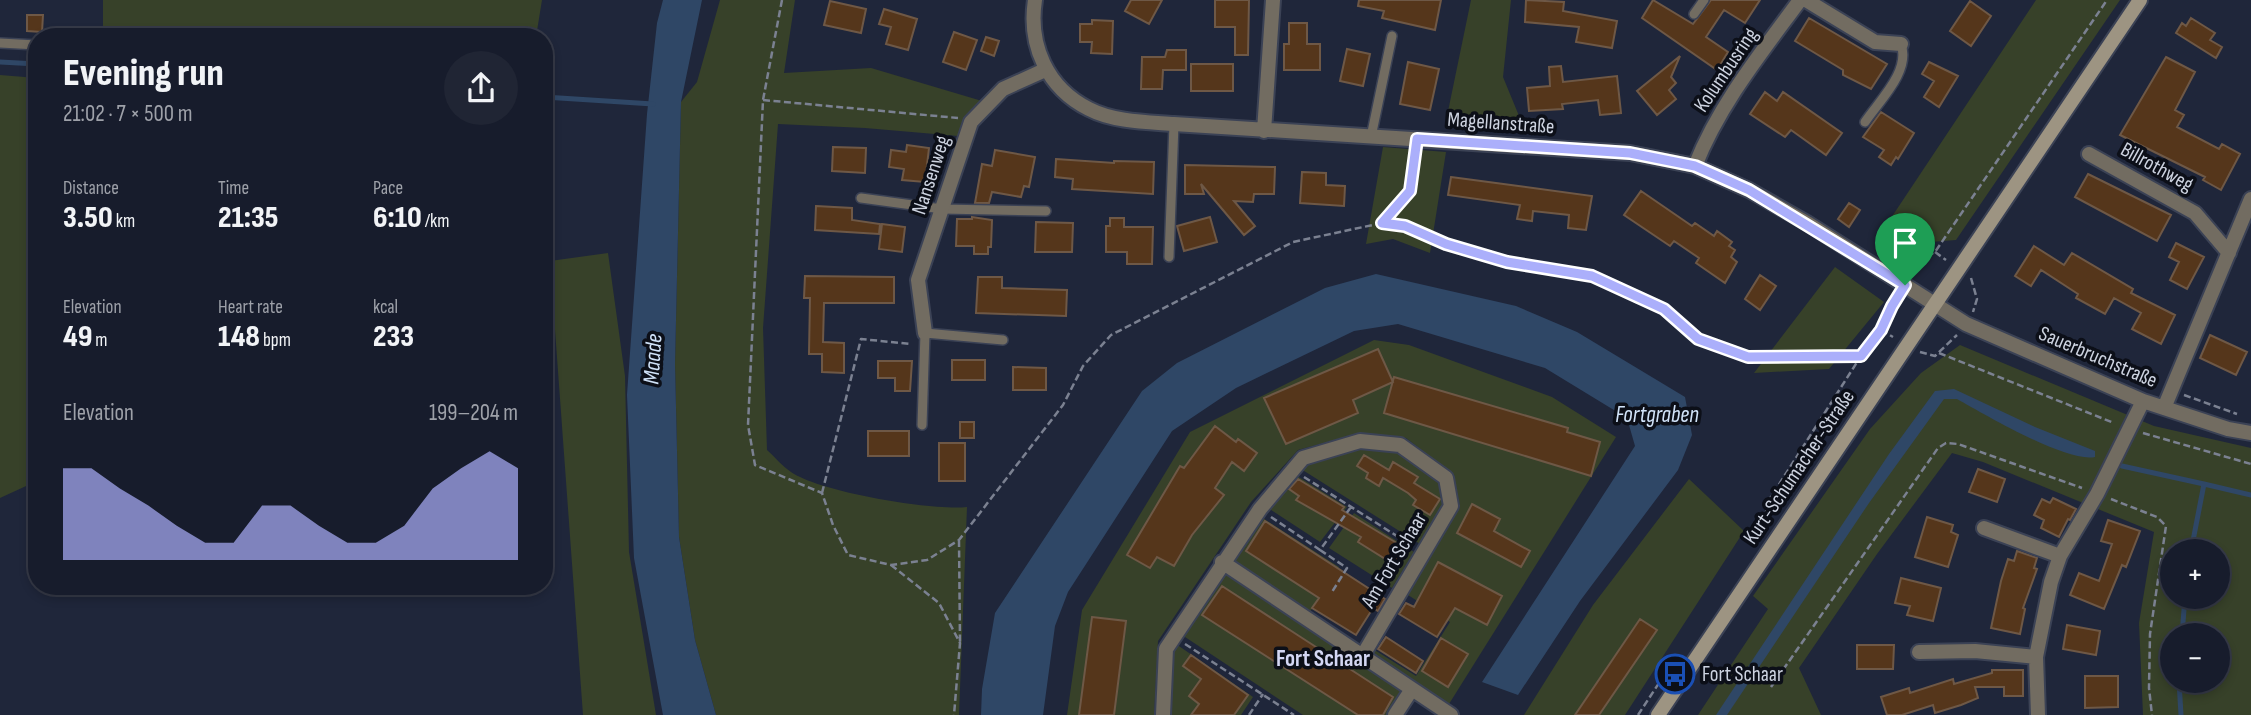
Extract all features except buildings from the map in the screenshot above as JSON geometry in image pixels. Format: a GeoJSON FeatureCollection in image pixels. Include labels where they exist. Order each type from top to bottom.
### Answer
{"type":"FeatureCollection","features":[{"type":"Feature","properties":{"kind":"main road","name":"Kurt-Schumacher-Straße"},"geometry":{"type":"LineString","coordinates":[[1658,715],[2140,0]]}},
{"type":"Feature","properties":{"kind":"street"},"geometry":{"type":"LineString","coordinates":[[1035,0],[1035,43],[1045,70]]}},
{"type":"Feature","properties":{"kind":"street"},"geometry":{"type":"LineString","coordinates":[[1264,131],[1273,0]]}},
{"type":"Feature","properties":{"kind":"street","name":"Kolumbusring"},"geometry":{"type":"LineString","coordinates":[[1695,166],[1706,139],[1737,86],[1800,0]]}},
{"type":"Feature","properties":{"kind":"street"},"geometry":{"type":"LineString","coordinates":[[1806,0],[1875,43],[1901,44]]}},
{"type":"Feature","properties":{"kind":"street","name":"Nansenweg"},"geometry":{"type":"LineString","coordinates":[[925,333],[918,280],[971,122],[1003,89],[1045,70]]}},
{"type":"Feature","properties":{"kind":"street","name":"Magellanstraße"},"geometry":{"type":"LineString","coordinates":[[1045,70],[1065,92],[1090,110],[1126,120],[1630,153],[1695,166],[1749,190],[1934,304]]}},
{"type":"Feature","properties":{"kind":"street","name":"Billrothweg"},"geometry":{"type":"LineString","coordinates":[[2089,154],[2195,213],[2229,253]]}},
{"type":"Feature","properties":{"kind":"street"},"geometry":{"type":"LineString","coordinates":[[2164,408],[2251,199]]}},
{"type":"Feature","properties":{"kind":"street","name":"Sauerbruchstraße"},"geometry":{"type":"LineString","coordinates":[[1934,304],[1966,324],[2143,401],[2251,433]]}},
{"type":"Feature","properties":{"kind":"street"},"geometry":{"type":"LineString","coordinates":[[2038,715],[2036,657],[2051,582],[2060,556],[2097,494],[2143,401]]}},
{"type":"Feature","properties":{"kind":"street","name":"Am Fort Schaar"},"geometry":{"type":"LineString","coordinates":[[1163,715],[1166,649],[1259,509],[1303,458],[1360,441],[1400,445],[1446,478],[1451,506],[1363,654]]}},
{"type":"Feature","properties":{"kind":"street"},"geometry":{"type":"LineString","coordinates":[[1984,528],[2060,556]]}},
{"type":"Feature","properties":{"kind":"street"},"geometry":{"type":"LineString","coordinates":[[1222,562],[1451,715]]}},
{"type":"Feature","properties":{"kind":"street"},"geometry":{"type":"LineString","coordinates":[[1919,652],[1975,651],[2036,657]]}},
{"type":"Feature","properties":{"kind":"street"},"geometry":{"type":"LineString","coordinates":[[1395,715],[1412,689]]}},
{"type":"Feature","properties":{"kind":"lane"},"geometry":{"type":"LineString","coordinates":[[1694,14],[1704,0]]}},
{"type":"Feature","properties":{"kind":"lane"},"geometry":{"type":"LineString","coordinates":[[1371,137],[1392,36]]}},
{"type":"Feature","properties":{"kind":"lane"},"geometry":{"type":"LineString","coordinates":[[0,43],[28,45]]}},
{"type":"Feature","properties":{"kind":"lane"},"geometry":{"type":"LineString","coordinates":[[1865,122],[1903,66],[1901,44]]}},
{"type":"Feature","properties":{"kind":"lane"},"geometry":{"type":"LineString","coordinates":[[1169,257],[1174,124]]}},
{"type":"Feature","properties":{"kind":"lane"},"geometry":{"type":"LineString","coordinates":[[861,198],[942,209],[1046,211]]}},
{"type":"Feature","properties":{"kind":"lane"},"geometry":{"type":"LineString","coordinates":[[922,425],[925,333],[1003,340]]}},
{"type":"Feature","properties":{"kind":"path"},"geometry":{"type":"LineString","coordinates":[[782,0],[764,100],[748,425],[755,465],[822,493]]}},
{"type":"Feature","properties":{"kind":"path"},"geometry":{"type":"LineString","coordinates":[[1761,535],[1769,500],[1861,356],[1881,330],[1892,306],[1921,260],[1935,252],[2107,0]]}},
{"type":"Feature","properties":{"kind":"path"},"geometry":{"type":"LineString","coordinates":[[764,100],[962,118],[971,122]]}},
{"type":"Feature","properties":{"kind":"path"},"geometry":{"type":"LineString","coordinates":[[1382,223],[1410,191],[1417,139]]}},
{"type":"Feature","properties":{"kind":"path"},"geometry":{"type":"LineString","coordinates":[[925,333],[910,345],[861,339],[822,493],[833,525],[848,555],[891,565],[927,560],[958,540],[1063,405],[1083,366],[1111,335],[1293,242],[1382,223],[1405,226],[1446,244],[1507,262],[1592,276],[1664,309],[1698,339],[1748,357],[1861,356]]}},
{"type":"Feature","properties":{"kind":"path"},"geometry":{"type":"LineString","coordinates":[[1939,353],[2129,429],[2251,464]]}},
{"type":"Feature","properties":{"kind":"path"},"geometry":{"type":"LineString","coordinates":[[2181,388],[2184,395],[2243,415]]}},
{"type":"Feature","properties":{"kind":"path"},"geometry":{"type":"LineString","coordinates":[[1293,470],[1422,552]]}},
{"type":"Feature","properties":{"kind":"path"},"geometry":{"type":"LineString","coordinates":[[1320,550],[1351,506]]}},
{"type":"Feature","properties":{"kind":"path"},"geometry":{"type":"LineString","coordinates":[[1259,509],[1347,568],[1332,592]]}},
{"type":"Feature","properties":{"kind":"path"},"geometry":{"type":"LineString","coordinates":[[954,715],[960,643],[958,540]]}},
{"type":"Feature","properties":{"kind":"path"},"geometry":{"type":"LineString","coordinates":[[891,565],[939,603],[960,643]]}},
{"type":"Feature","properties":{"kind":"path"},"geometry":{"type":"LineString","coordinates":[[1173,636],[1294,715]]}},
{"type":"Feature","properties":{"kind":"path"},"geometry":{"type":"LineString","coordinates":[[1638,715],[1668,670]]}},
{"type":"Feature","properties":{"kind":"path"},"geometry":{"type":"LineString","coordinates":[[1249,715],[1263,694]]}},
{"type":"Feature","properties":{"kind":"green space"},"geometry":{"type":"Polygon","coordinates":[[[103,0],[542,0],[537,28],[103,28],[103,0]]]}},
{"type":"Feature","properties":{"kind":"green space"},"geometry":{"type":"Polygon","coordinates":[[[720,0],[795,0],[784,73],[871,68],[982,101],[958,136],[778,124],[763,328],[767,450],[785,467],[805,479],[877,499],[929,506],[967,507],[959,715],[716,715],[695,640],[679,537],[675,364],[681,102],[697,82],[720,0]]]}},
{"type":"Feature","properties":{"kind":"green space"},"geometry":{"type":"Polygon","coordinates":[[[1471,0],[1511,0],[1503,77],[1524,128],[1446,121],[1471,0]]]}},
{"type":"Feature","properties":{"kind":"green space"},"geometry":{"type":"Polygon","coordinates":[[[2036,0],[2120,0],[1956,240],[1918,243],[1885,227],[2036,0]]]}},
{"type":"Feature","properties":{"kind":"green space"},"geometry":{"type":"Polygon","coordinates":[[[0,75],[28,77],[28,485],[0,498],[0,75]]]}},
{"type":"Feature","properties":{"kind":"green space"},"geometry":{"type":"Polygon","coordinates":[[[1383,147],[1446,152],[1430,253],[1393,239],[1366,244],[1383,147]]]}},
{"type":"Feature","properties":{"kind":"green space"},"geometry":{"type":"Polygon","coordinates":[[[608,253],[625,376],[629,552],[656,715],[583,715],[553,302],[553,261],[608,253]]]}},
{"type":"Feature","properties":{"kind":"green space"},"geometry":{"type":"Polygon","coordinates":[[[1835,267],[1884,302],[1829,369],[1754,373],[1835,267]]]}},
{"type":"Feature","properties":{"kind":"green space"},"geometry":{"type":"Polygon","coordinates":[[[1374,340],[1409,345],[1552,397],[1616,437],[1449,704],[1370,653],[1373,649],[1416,676],[1450,622],[1408,595],[1460,507],[1454,475],[1406,438],[1360,433],[1298,450],[1251,502],[1158,641],[1154,715],[1067,715],[1082,610],[1190,432],[1374,340]]]}},
{"type":"Feature","properties":{"kind":"green space"},"geometry":{"type":"Polygon","coordinates":[[[1960,345],[2154,426],[2251,448],[2251,715],[2143,715],[2139,623],[2154,532],[1983,462],[1952,453],[1877,554],[1799,668],[1821,715],[1698,715],[1768,609],[1753,596],[1870,429],[1921,373],[1960,345]]]}},
{"type":"Feature","properties":{"kind":"green space"},"geometry":{"type":"Polygon","coordinates":[[[1361,448],[1398,451],[1442,482],[1445,504],[1420,544],[1301,469],[1307,463],[1361,448]]]}},
{"type":"Feature","properties":{"kind":"green space"},"geometry":{"type":"Polygon","coordinates":[[[1294,474],[1347,507],[1320,542],[1268,508],[1294,474]]]}},
{"type":"Feature","properties":{"kind":"green space"},"geometry":{"type":"Polygon","coordinates":[[[1689,479],[1744,531],[1625,715],[1524,715],[1593,605],[1689,479]]]}},
{"type":"Feature","properties":{"kind":"green space"},"geometry":{"type":"Polygon","coordinates":[[[1354,513],[1414,552],[1392,588],[1329,548],[1354,513]]]}},
{"type":"Feature","properties":{"kind":"green space"},"geometry":{"type":"Polygon","coordinates":[[[1261,517],[1339,567],[1310,612],[1231,560],[1261,517]]]}},
{"type":"Feature","properties":{"kind":"green space"},"geometry":{"type":"Polygon","coordinates":[[[1224,572],[1404,692],[1389,715],[1303,715],[1182,635],[1224,572]]]}},
{"type":"Feature","properties":{"kind":"green space"},"geometry":{"type":"Polygon","coordinates":[[[1176,644],[1253,697],[1241,715],[1170,715],[1173,649],[1176,644]]]}},
{"type":"Feature","properties":{"kind":"water","name":"Maade"},"geometry":{"type":"Polygon","coordinates":[[[663,0],[702,0],[681,102],[675,364],[679,537],[695,640],[716,715],[663,715],[634,558],[627,395],[647,114],[657,23],[663,0]]]}},
{"type":"Feature","properties":{"kind":"water","name":"Fortgraben"},"geometry":{"type":"Polygon","coordinates":[[[1376,274],[1516,306],[1577,332],[1685,397],[1692,435],[1678,470],[1580,601],[1518,695],[1482,682],[1635,446],[1627,418],[1545,368],[1398,324],[1354,331],[1236,388],[1172,431],[1068,592],[1055,626],[1043,715],[981,715],[982,689],[995,613],[1142,391],[1177,363],[1325,288],[1376,274]]]}},
{"type":"Feature","properties":{"kind":"water"},"geometry":{"type":"Polygon","coordinates":[[[1954,389],[2035,427],[2095,451],[2095,457],[2065,453],[2005,426],[1957,399],[1944,399],[1869,503],[1727,715],[1716,715],[1889,454],[1935,391],[1954,389]]]}},
{"type":"Feature","properties":{"kind":"waterway"},"geometry":{"type":"LineString","coordinates":[[0,62],[28,64]]}},
{"type":"Feature","properties":{"kind":"waterway"},"geometry":{"type":"LineString","coordinates":[[553,98],[653,104]]}},
{"type":"Feature","properties":{"kind":"waterway"},"geometry":{"type":"LineString","coordinates":[[2122,466],[2204,484],[2193,539]]}},
{"type":"Feature","properties":{"kind":"waterway"},"geometry":{"type":"LineString","coordinates":[[2204,484],[2251,495]]}},
{"type":"Feature","properties":{"kind":"waterway"},"geometry":{"type":"LineString","coordinates":[[2183,623],[2184,609]]}},
{"type":"Feature","properties":{"kind":"waterway"},"geometry":{"type":"LineString","coordinates":[[2180,693],[2181,715]]}},
{"type":"Feature","properties":{"kind":"place","name":"Fort Schaar"},"geometry":{"type":"Point","coordinates":[1675,674]}},
{"type":"Feature","properties":{"kind":"district","name":"Fort Schaar"},"geometry":{"type":"Point","coordinates":[1323,659]}},
{"type":"Feature","properties":{"kind":"route"},"geometry":{"type":"LineString","coordinates":[[1417,139],[1630,153],[1695,166],[1749,190],[1905,285],[1881,330],[1861,356],[1748,357],[1698,339],[1664,309],[1592,276],[1507,262],[1446,244],[1405,226],[1382,223],[1410,191],[1417,139]]}}]}
